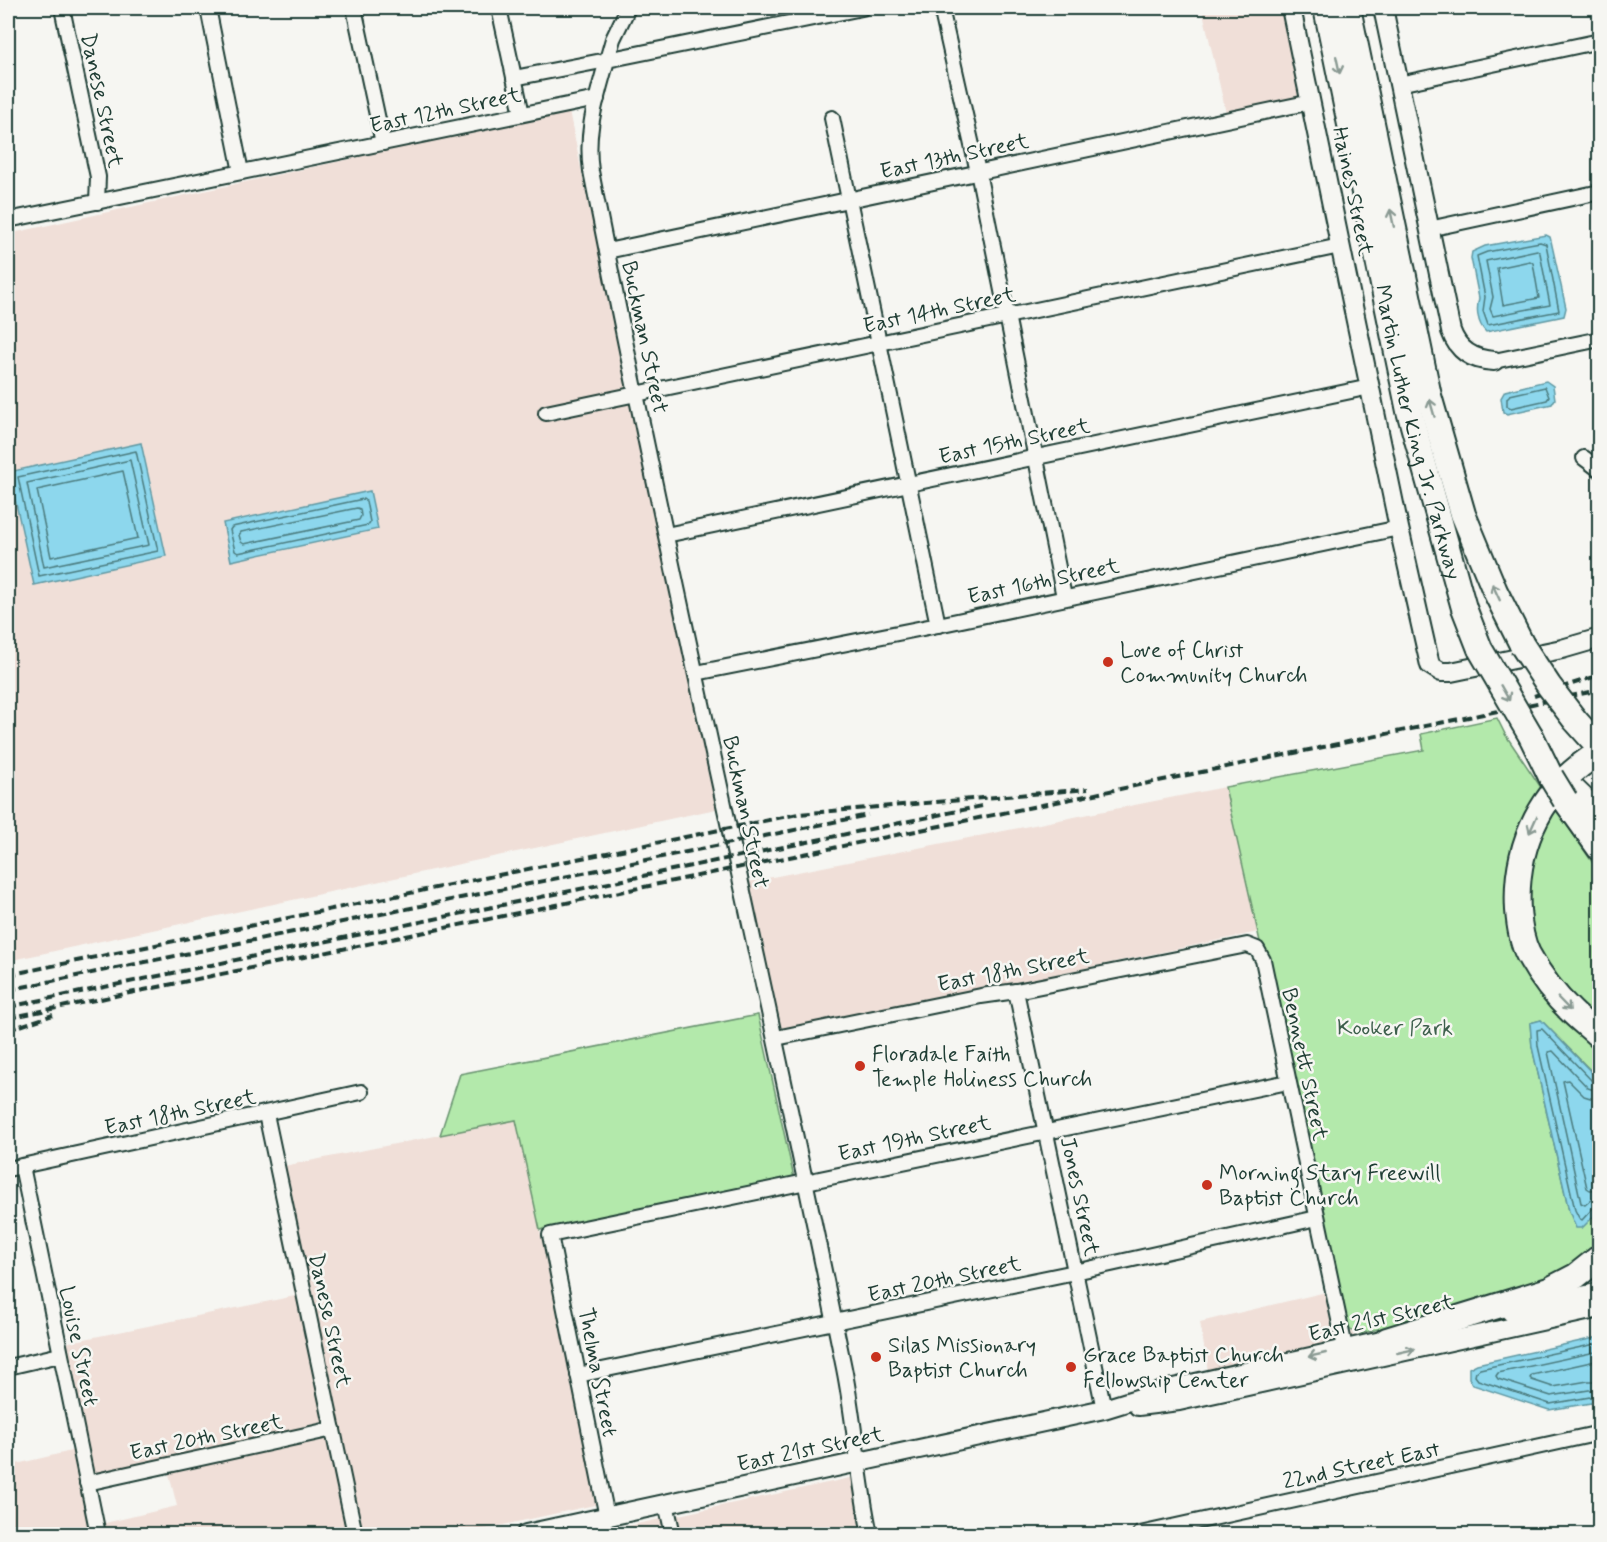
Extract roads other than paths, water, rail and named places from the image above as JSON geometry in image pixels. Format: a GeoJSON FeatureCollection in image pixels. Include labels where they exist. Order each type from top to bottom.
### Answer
{"type":"FeatureCollection","features":[{"type":"Feature","properties":{"kind":"highway","name":"Martin Luther King Jr. Parkway"},"geometry":{"type":"LineString","coordinates":[[1326,8],[1409,411],[1464,608],[1480,649],[1554,774],[1570,796]]}},
{"type":"Feature","properties":{"kind":"highway","name":"Martin Luther King Jr. Parkway"},"geometry":{"type":"LineString","coordinates":[[1348,8],[1429,396],[1463,514],[1495,591],[1522,645],[1549,686],[1599,748]]}},
{"type":"Feature","properties":{"kind":"highway"},"geometry":{"type":"LineString","coordinates":[[1599,748],[1545,803],[1530,831],[1520,863],[1517,892],[1519,921],[1527,951],[1553,992],[1599,1037]]}},
{"type":"Feature","properties":{"kind":"highway"},"geometry":{"type":"LineString","coordinates":[[1570,796],[1599,816]]}},
{"type":"Feature","properties":{"kind":"highway"},"geometry":{"type":"LineString","coordinates":[[1570,796],[1599,849]]}},
{"type":"Feature","properties":{"kind":"highway"},"geometry":{"type":"LineString","coordinates":[[1387,1340],[1549,1290],[1576,1276],[1599,1257]]}},
{"type":"Feature","properties":{"kind":"main road","name":"Haines Street"},"geometry":{"type":"LineString","coordinates":[[1291,8],[1399,528],[1430,664],[1441,672],[1451,672],[1562,649],[1599,638]]}},
{"type":"Feature","properties":{"kind":"main road"},"geometry":{"type":"LineString","coordinates":[[1383,8],[1454,340],[1460,348],[1476,358],[1494,361]]}},
{"type":"Feature","properties":{"kind":"main road","name":"East 21st Street"},"geometry":{"type":"LineString","coordinates":[[1347,1356],[1387,1340],[1599,1292]]}},
{"type":"Feature","properties":{"kind":"main road","name":"East 21st Street"},"geometry":{"type":"LineString","coordinates":[[526,1534],[1104,1409],[1150,1406],[1179,1401],[1347,1356],[1599,1308]]}},
{"type":"Feature","properties":{"kind":"street","name":"Danese Street"},"geometry":{"type":"LineString","coordinates":[[62,8],[98,177],[98,202]]}},
{"type":"Feature","properties":{"kind":"street"},"geometry":{"type":"LineString","coordinates":[[208,8],[241,172]]}},
{"type":"Feature","properties":{"kind":"street"},"geometry":{"type":"LineString","coordinates":[[354,8],[382,143]]}},
{"type":"Feature","properties":{"kind":"street"},"geometry":{"type":"LineString","coordinates":[[500,8],[522,114]]}},
{"type":"Feature","properties":{"kind":"street"},"geometry":{"type":"LineString","coordinates":[[597,99],[613,39],[628,8]]}},
{"type":"Feature","properties":{"kind":"street"},"geometry":{"type":"LineString","coordinates":[[514,78],[607,60],[795,14],[862,8]]}},
{"type":"Feature","properties":{"kind":"street"},"geometry":{"type":"LineString","coordinates":[[941,8],[978,172],[1064,597]]}},
{"type":"Feature","properties":{"kind":"street"},"geometry":{"type":"LineString","coordinates":[[1399,84],[1599,41]]}},
{"type":"Feature","properties":{"kind":"street","name":"East 12th Street"},"geometry":{"type":"LineString","coordinates":[[8,220],[597,99]]}},
{"type":"Feature","properties":{"kind":"street","name":"Buckman Street"},"geometry":{"type":"LineString","coordinates":[[597,99],[590,123],[590,160],[607,251],[835,1323],[852,1407],[863,1500],[870,1534]]}},
{"type":"Feature","properties":{"kind":"street","name":"East 13th Street"},"geometry":{"type":"LineString","coordinates":[[607,251],[1311,102]]}},
{"type":"Feature","properties":{"kind":"street"},"geometry":{"type":"LineString","coordinates":[[832,118],[938,625]]}},
{"type":"Feature","properties":{"kind":"street"},"geometry":{"type":"LineString","coordinates":[[1430,229],[1599,192]]}},
{"type":"Feature","properties":{"kind":"street","name":"East 14th Street"},"geometry":{"type":"LineString","coordinates":[[546,413],[1340,246]]}},
{"type":"Feature","properties":{"kind":"street"},"geometry":{"type":"LineString","coordinates":[[1494,361],[1599,339]]}},
{"type":"Feature","properties":{"kind":"street","name":"East 15th Street"},"geometry":{"type":"LineString","coordinates":[[666,535],[1370,387]]}},
{"type":"Feature","properties":{"kind":"street"},"geometry":{"type":"LineString","coordinates":[[1584,458],[1599,470]]}},
{"type":"Feature","properties":{"kind":"street","name":"East 16th Street"},"geometry":{"type":"LineString","coordinates":[[696,673],[938,625],[1399,528]]}},
{"type":"Feature","properties":{"kind":"street","name":"East 18th Street"},"geometry":{"type":"LineString","coordinates":[[776,1038],[1247,945],[1257,949]]}},
{"type":"Feature","properties":{"kind":"street","name":"Bennett Street"},"geometry":{"type":"LineString","coordinates":[[1257,949],[1263,960],[1287,1082],[1347,1356]]}},
{"type":"Feature","properties":{"kind":"street","name":"Jones Street"},"geometry":{"type":"LineString","coordinates":[[1016,991],[1104,1409]]}},
{"type":"Feature","properties":{"kind":"street","name":"East 19th Street"},"geometry":{"type":"LineString","coordinates":[[550,1235],[1287,1082]]}},
{"type":"Feature","properties":{"kind":"street","name":"East 18th Street"},"geometry":{"type":"LineString","coordinates":[[8,1170],[361,1092]]}},
{"type":"Feature","properties":{"kind":"street","name":"Danese Street"},"geometry":{"type":"LineString","coordinates":[[266,1114],[354,1534]]}},
{"type":"Feature","properties":{"kind":"street","name":"Louise Street"},"geometry":{"type":"LineString","coordinates":[[22,1166],[98,1534]]}},
{"type":"Feature","properties":{"kind":"street","name":"East 20th Street"},"geometry":{"type":"LineString","coordinates":[[578,1375],[835,1323],[1317,1218]]}},
{"type":"Feature","properties":{"kind":"street","name":"Thelma Street"},"geometry":{"type":"LineString","coordinates":[[550,1235],[607,1517]]}},
{"type":"Feature","properties":{"kind":"street"},"geometry":{"type":"LineString","coordinates":[[8,1367],[60,1355]]}},
{"type":"Feature","properties":{"kind":"street","name":"East 20th Street"},"geometry":{"type":"LineString","coordinates":[[87,1483],[333,1430]]}},
{"type":"Feature","properties":{"kind":"street","name":"22nd Street East"},"geometry":{"type":"LineString","coordinates":[[1140,1534],[1595,1435]]}},
{"type":"Feature","properties":{"kind":"street"},"geometry":{"type":"LineString","coordinates":[[666,1504],[673,1534]]}},
{"type":"Feature","properties":{"kind":"water"},"geometry":{"type":"Polygon","coordinates":[[[1546,235],[1550,237],[1566,308],[1564,316],[1486,332],[1478,316],[1479,298],[1471,258],[1472,252],[1485,246],[1546,235]]]}},
{"type":"Feature","properties":{"kind":"water"},"geometry":{"type":"Polygon","coordinates":[[[1546,381],[1553,386],[1555,399],[1552,404],[1507,414],[1503,412],[1501,398],[1505,391],[1546,381]]]}},
{"type":"Feature","properties":{"kind":"water"},"geometry":{"type":"Polygon","coordinates":[[[141,443],[166,556],[34,585],[9,472],[141,443]]]}},
{"type":"Feature","properties":{"kind":"water"},"geometry":{"type":"Polygon","coordinates":[[[370,491],[378,529],[231,561],[223,523],[370,491]]]}},
{"type":"Feature","properties":{"kind":"water"},"geometry":{"type":"Polygon","coordinates":[[[1541,1020],[1597,1078],[1599,1083],[1599,1207],[1582,1228],[1576,1228],[1569,1211],[1532,1047],[1530,1023],[1541,1020]]]}},
{"type":"Feature","properties":{"kind":"water"},"geometry":{"type":"Polygon","coordinates":[[[1599,1337],[1599,1404],[1591,1403],[1549,1410],[1473,1385],[1469,1378],[1469,1368],[1477,1364],[1599,1337]]]}},
{"type":"Feature","properties":{"kind":"railway"},"geometry":{"type":"LineString","coordinates":[[1534,696],[1600,675]]}},
{"type":"Feature","properties":{"kind":"railway"},"geometry":{"type":"LineString","coordinates":[[8,1018],[1600,690]]}},
{"type":"Feature","properties":{"kind":"railway"},"geometry":{"type":"LineString","coordinates":[[8,975],[798,814],[1088,789]]}},
{"type":"Feature","properties":{"kind":"railway"},"geometry":{"type":"LineString","coordinates":[[8,1007],[982,806]]}},
{"type":"Feature","properties":{"kind":"railway"},"geometry":{"type":"LineString","coordinates":[[8,990],[868,815]]}},
{"type":"Feature","properties":{"kind":"railway"},"geometry":{"type":"LineString","coordinates":[[8,1030],[53,1015]]}},
{"type":"Feature","properties":{"kind":"place","name":"Love of Christ Community Church"},"geometry":{"type":"Point","coordinates":[1108,662]}},
{"type":"Feature","properties":{"kind":"place","name":"Floradale Faith Temple Holiness Church"},"geometry":{"type":"Point","coordinates":[860,1066]}},
{"type":"Feature","properties":{"kind":"place","name":"Morning Stary Freewill Baptist Church"},"geometry":{"type":"Point","coordinates":[1207,1185]}},
{"type":"Feature","properties":{"kind":"place","name":"Silas Missionary Baptist Church"},"geometry":{"type":"Point","coordinates":[876,1357]}},
{"type":"Feature","properties":{"kind":"place","name":"Grace Baptist Church Fellowship Center"},"geometry":{"type":"Point","coordinates":[1071,1367]}},
{"type":"Feature","properties":{"kind":"park label","name":"Kooker Park"},"geometry":{"type":"Point","coordinates":[1395,1027]}}]}
